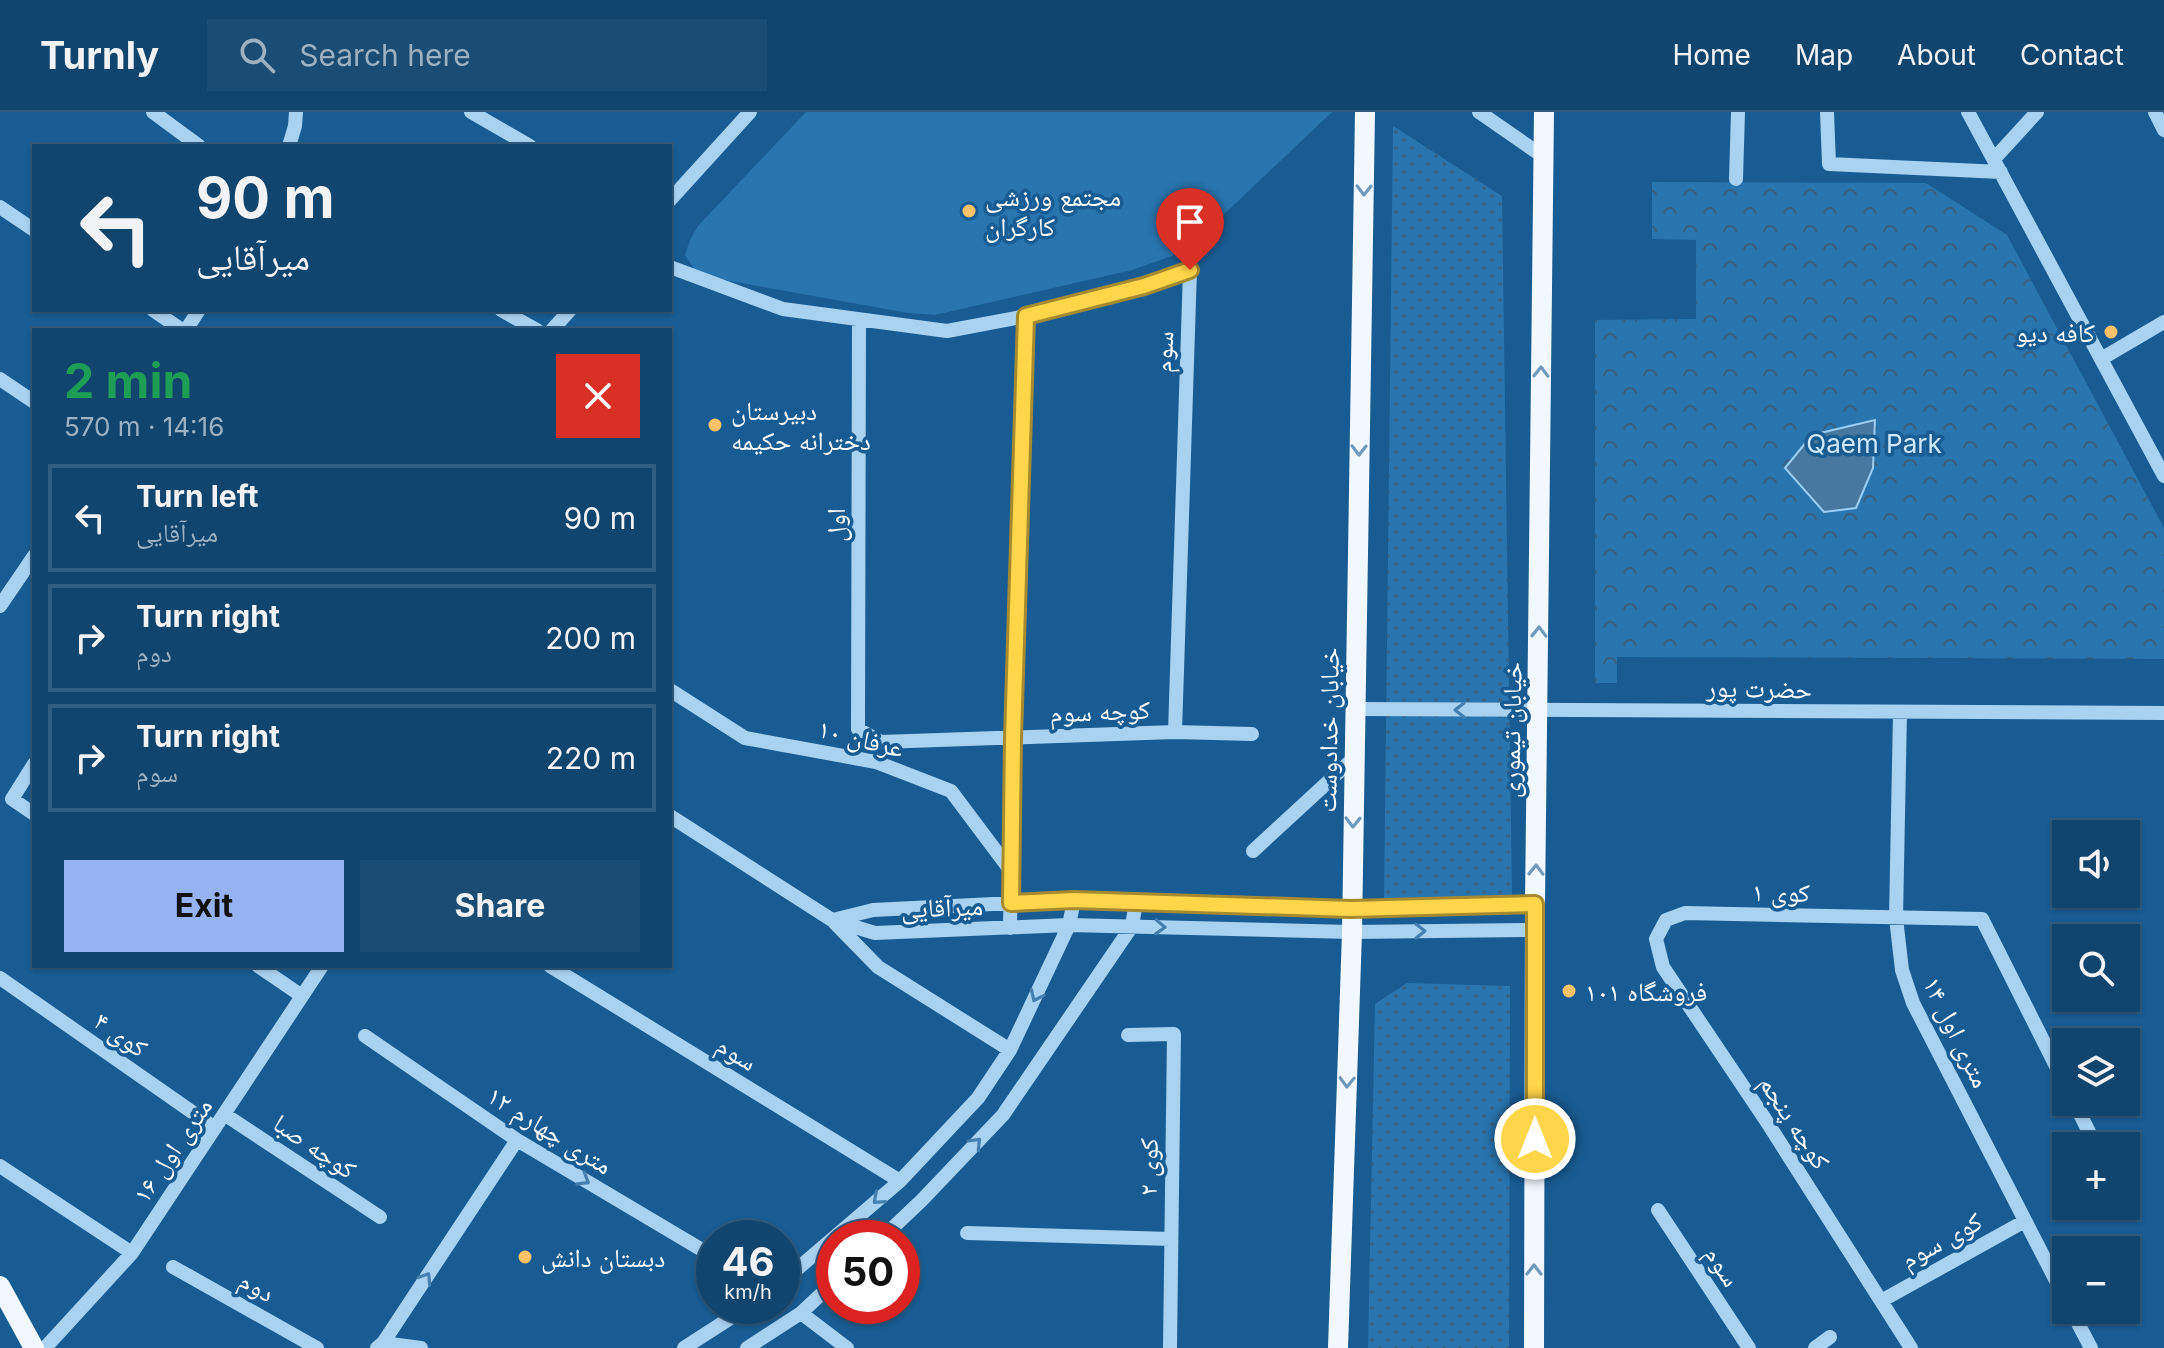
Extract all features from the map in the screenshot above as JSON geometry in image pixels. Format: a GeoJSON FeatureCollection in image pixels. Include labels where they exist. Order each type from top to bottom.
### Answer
{"type":"FeatureCollection","features":[{"type":"Feature","properties":{"kind":"main road","name":"خیابان خدادوست"},"geometry":{"type":"LineString","coordinates":[[1338,1348],[1352,932],[1365,112]]}},
{"type":"Feature","properties":{"kind":"main road","name":"خیابان تیموری"},"geometry":{"type":"LineString","coordinates":[[1534,1348],[1535,904],[1544,112]]}},
{"type":"Feature","properties":{"kind":"main road"},"geometry":{"type":"LineString","coordinates":[[0,1286],[34,1348]]}},
{"type":"Feature","properties":{"kind":"street"},"geometry":{"type":"LineString","coordinates":[[153,112],[196,144]]}},
{"type":"Feature","properties":{"kind":"street"},"geometry":{"type":"LineString","coordinates":[[290,144],[296,112]]}},
{"type":"Feature","properties":{"kind":"street"},"geometry":{"type":"LineString","coordinates":[[471,112],[527,144]]}},
{"type":"Feature","properties":{"kind":"street"},"geometry":{"type":"LineString","coordinates":[[672,198],[750,112]]}},
{"type":"Feature","properties":{"kind":"street"},"geometry":{"type":"LineString","coordinates":[[1479,112],[1544,157]]}},
{"type":"Feature","properties":{"kind":"street"},"geometry":{"type":"LineString","coordinates":[[1736,179],[1738,112]]}},
{"type":"Feature","properties":{"kind":"street"},"geometry":{"type":"LineString","coordinates":[[1827,112],[1829,164],[1998,166]]}},
{"type":"Feature","properties":{"kind":"street"},"geometry":{"type":"LineString","coordinates":[[1968,112],[2164,476]]}},
{"type":"Feature","properties":{"kind":"street"},"geometry":{"type":"LineString","coordinates":[[1998,166],[2037,112]]}},
{"type":"Feature","properties":{"kind":"street"},"geometry":{"type":"LineString","coordinates":[[2155,112],[2164,130]]}},
{"type":"Feature","properties":{"kind":"street"},"geometry":{"type":"LineString","coordinates":[[0,207],[32,229]]}},
{"type":"Feature","properties":{"kind":"street","name":"سوم"},"geometry":{"type":"LineString","coordinates":[[672,268],[783,309],[947,331],[1026,316],[1144,286],[1190,270],[1175,732]]}},
{"type":"Feature","properties":{"kind":"street"},"geometry":{"type":"LineString","coordinates":[[156,312],[181,328]]}},
{"type":"Feature","properties":{"kind":"street"},"geometry":{"type":"LineString","coordinates":[[505,312],[533,328]]}},
{"type":"Feature","properties":{"kind":"street"},"geometry":{"type":"LineString","coordinates":[[554,328],[568,312]]}},
{"type":"Feature","properties":{"kind":"street"},"geometry":{"type":"LineString","coordinates":[[1010,928],[1026,316]]}},
{"type":"Feature","properties":{"kind":"street","name":"اول"},"geometry":{"type":"LineString","coordinates":[[858,729],[859,321]]}},
{"type":"Feature","properties":{"kind":"street"},"geometry":{"type":"LineString","coordinates":[[2101,359],[2164,322]]}},
{"type":"Feature","properties":{"kind":"street"},"geometry":{"type":"LineString","coordinates":[[0,379],[32,401]]}},
{"type":"Feature","properties":{"kind":"street"},"geometry":{"type":"LineString","coordinates":[[0,605],[32,559]]}},
{"type":"Feature","properties":{"kind":"street","name":"عرفان ۱۰"},"geometry":{"type":"LineString","coordinates":[[672,691],[745,738],[876,762],[951,791],[1012,871]]}},
{"type":"Feature","properties":{"kind":"street","name":"حضرت پور"},"geometry":{"type":"LineString","coordinates":[[1354,709],[2164,713]]}},
{"type":"Feature","properties":{"kind":"street","name":"۱۴ متری اول"},"geometry":{"type":"LineString","coordinates":[[1900,713],[1896,918],[1902,970],[1913,1003],[2052,1273]]}},
{"type":"Feature","properties":{"kind":"street","name":"کوچه سوم"},"geometry":{"type":"LineString","coordinates":[[858,729],[881,742],[1175,732],[1252,734]]}},
{"type":"Feature","properties":{"kind":"street"},"geometry":{"type":"LineString","coordinates":[[1253,851],[1354,758]]}},
{"type":"Feature","properties":{"kind":"street"},"geometry":{"type":"LineString","coordinates":[[32,767],[12,799],[32,813]]}},
{"type":"Feature","properties":{"kind":"street","name":"میرآقایی"},"geometry":{"type":"LineString","coordinates":[[672,817],[832,920],[875,933],[1069,925],[1352,932],[1535,930]]}},
{"type":"Feature","properties":{"kind":"street"},"geometry":{"type":"LineString","coordinates":[[800,1267],[900,1181],[978,1098],[1010,1050],[1069,925],[1074,900]]}},
{"type":"Feature","properties":{"kind":"street","name":"میرآقایی"},"geometry":{"type":"LineString","coordinates":[[832,920],[873,910],[1074,900],[1351,909],[1535,904]]}},
{"type":"Feature","properties":{"kind":"street"},"geometry":{"type":"LineString","coordinates":[[901,1220],[1003,1115],[1132,926],[1136,902]]}},
{"type":"Feature","properties":{"kind":"street","name":"کوی ۱"},"geometry":{"type":"LineString","coordinates":[[1666,920],[1685,913],[1982,919],[2052,1058]]}},
{"type":"Feature","properties":{"kind":"street"},"geometry":{"type":"LineString","coordinates":[[832,920],[878,967],[1010,1050]]}},
{"type":"Feature","properties":{"kind":"street","name":"کوچه پنجم"},"geometry":{"type":"LineString","coordinates":[[1666,920],[1656,939],[1663,967],[1765,1119],[1911,1348]]}},
{"type":"Feature","properties":{"kind":"street"},"geometry":{"type":"LineString","coordinates":[[261,968],[302,996]]}},
{"type":"Feature","properties":{"kind":"street","name":"۱۶ متری اول"},"geometry":{"type":"LineString","coordinates":[[45,1348],[132,1253],[321,968]]}},
{"type":"Feature","properties":{"kind":"street","name":"سوم"},"geometry":{"type":"LineString","coordinates":[[553,968],[900,1181]]}},
{"type":"Feature","properties":{"kind":"street","name":"کوی ۴"},"geometry":{"type":"LineString","coordinates":[[0,978],[215,1128]]}},
{"type":"Feature","properties":{"kind":"street","name":"کوی ۲"},"geometry":{"type":"LineString","coordinates":[[1128,1035],[1174,1034],[1170,1348]]}},
{"type":"Feature","properties":{"kind":"street","name":"۱۲ متری چهارم"},"geometry":{"type":"LineString","coordinates":[[365,1036],[517,1140],[696,1246]]}},
{"type":"Feature","properties":{"kind":"street","name":"کوچه صبا"},"geometry":{"type":"LineString","coordinates":[[224,1114],[380,1217]]}},
{"type":"Feature","properties":{"kind":"street"},"geometry":{"type":"LineString","coordinates":[[380,1346],[517,1140]]}},
{"type":"Feature","properties":{"kind":"street"},"geometry":{"type":"LineString","coordinates":[[0,1166],[132,1253]]}},
{"type":"Feature","properties":{"kind":"street","name":"سوم"},"geometry":{"type":"LineString","coordinates":[[1658,1210],[1749,1348]]}},
{"type":"Feature","properties":{"kind":"street","name":"کوی سوم"},"geometry":{"type":"LineString","coordinates":[[1881,1301],[2025,1221]]}},
{"type":"Feature","properties":{"kind":"street"},"geometry":{"type":"LineString","coordinates":[[967,1233],[1171,1239]]}},
{"type":"Feature","properties":{"kind":"street","name":"دوم"},"geometry":{"type":"LineString","coordinates":[[173,1267],[317,1348]]}},
{"type":"Feature","properties":{"kind":"street"},"geometry":{"type":"LineString","coordinates":[[747,1348],[801,1313],[816,1299]]}},
{"type":"Feature","properties":{"kind":"street"},"geometry":{"type":"LineString","coordinates":[[801,1313],[847,1348]]}},
{"type":"Feature","properties":{"kind":"street"},"geometry":{"type":"LineString","coordinates":[[684,1348],[721,1324]]}},
{"type":"Feature","properties":{"kind":"street"},"geometry":{"type":"LineString","coordinates":[[2078,1324],[2091,1348]]}},
{"type":"Feature","properties":{"kind":"street"},"geometry":{"type":"LineString","coordinates":[[1815,1348],[1830,1337]]}},
{"type":"Feature","properties":{"kind":"street"},"geometry":{"type":"LineString","coordinates":[[380,1346],[421,1348]]}},
{"type":"Feature","properties":{"kind":"green space","name":"مجتمع ورزشی کارگران"},"geometry":{"type":"Polygon","coordinates":[[[806,112],[1332,112],[1200,237],[1172,256],[1132,270],[935,315],[908,313],[730,281],[696,272],[685,255],[698,226],[806,112]]]}},
{"type":"Feature","properties":{"kind":"green space"},"geometry":{"type":"Polygon","coordinates":[[[1393,126],[1502,196],[1512,895],[1384,899],[1393,126]]]}},
{"type":"Feature","properties":{"kind":"green space","name":"Qaem Park"},"geometry":{"type":"Polygon","coordinates":[[[1652,182],[1926,183],[2007,235],[2164,528],[2164,659],[1617,657],[1617,683],[1595,683],[1595,320],[1696,319],[1696,240],[1652,239],[1652,182]]]}},
{"type":"Feature","properties":{"kind":"green space"},"geometry":{"type":"Polygon","coordinates":[[[1407,983],[1510,986],[1509,1348],[1368,1348],[1375,1004],[1407,983]]]}},
{"type":"Feature","properties":{"kind":"shaded area"},"geometry":{"type":"Polygon","coordinates":[[[1875,420],[1873,468],[1856,508],[1824,512],[1785,468],[1812,435],[1875,420]]]}},
{"type":"Feature","properties":{"kind":"place","name":"مجتمع ورزشی کارگران"},"geometry":{"type":"Point","coordinates":[969,211]}},
{"type":"Feature","properties":{"kind":"place","name":"کافه دیو"},"geometry":{"type":"Point","coordinates":[2111,332]}},
{"type":"Feature","properties":{"kind":"place","name":"دبیرستان دخترانه حکیمه"},"geometry":{"type":"Point","coordinates":[715,425]}},
{"type":"Feature","properties":{"kind":"place","name":"فروشگاه ۱۰۱"},"geometry":{"type":"Point","coordinates":[1569,991]}},
{"type":"Feature","properties":{"kind":"place","name":"دبستان دانش"},"geometry":{"type":"Point","coordinates":[525,1257]}},
{"type":"Feature","properties":{"kind":"route"},"geometry":{"type":"LineString","coordinates":[[1190,270],[1144,286],[1026,316],[1011,903],[1074,900],[1351,909],[1535,904],[1535,1139]]}}]}
